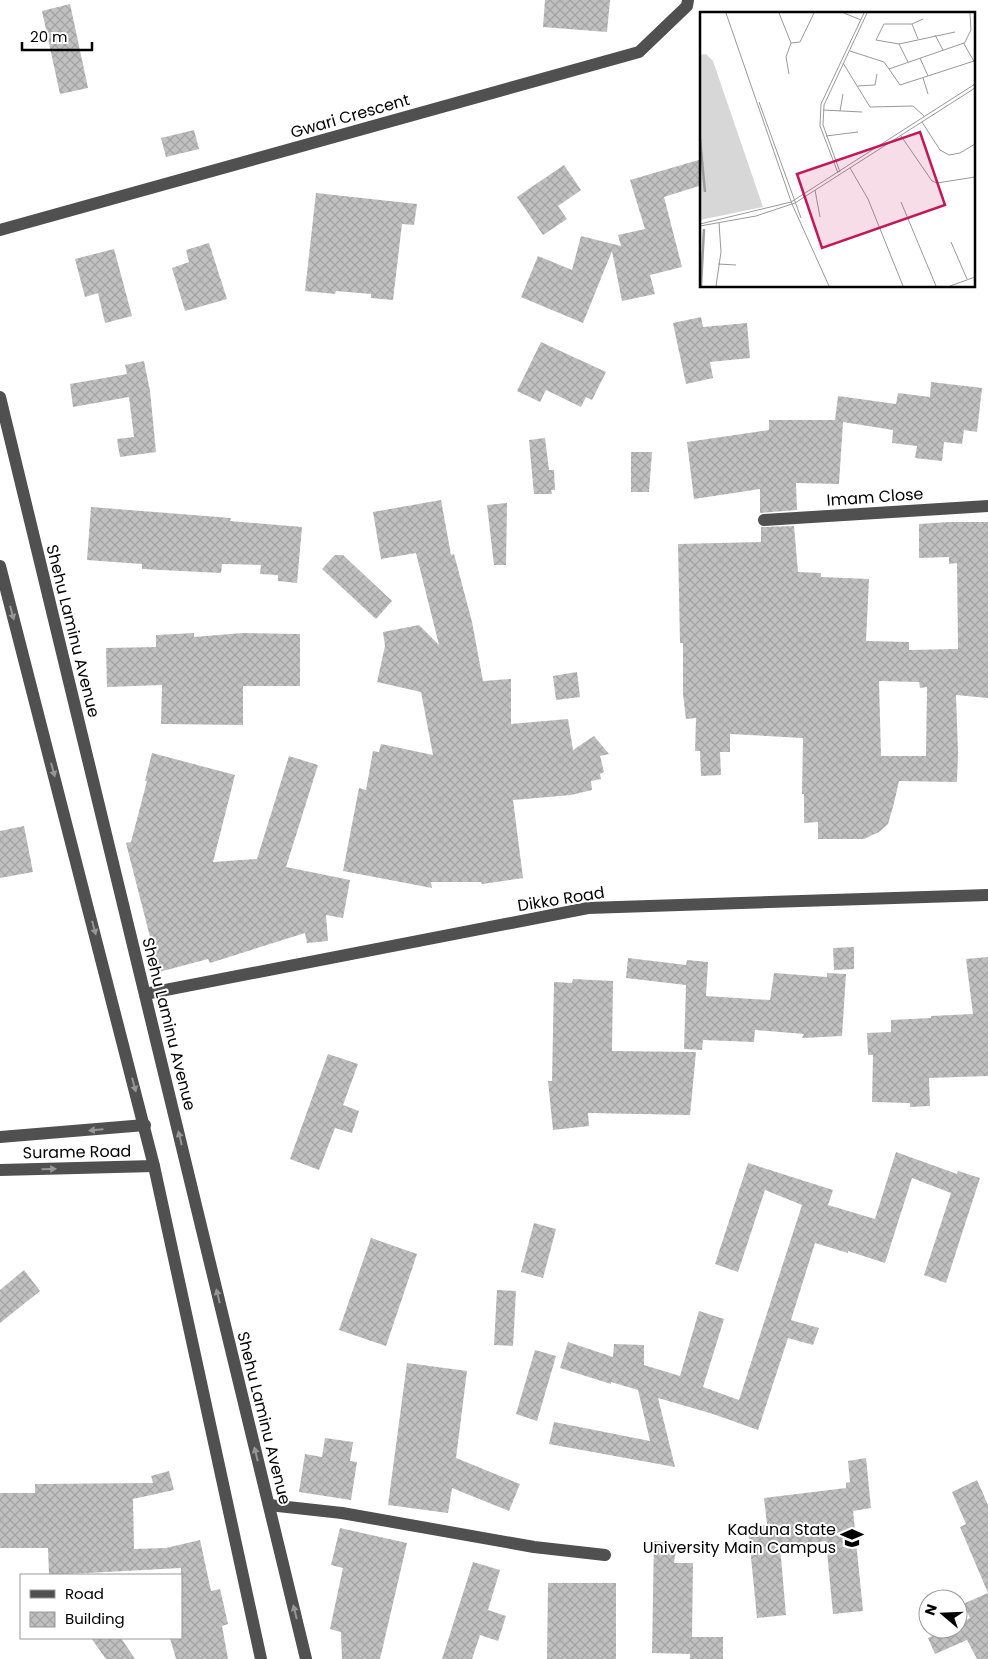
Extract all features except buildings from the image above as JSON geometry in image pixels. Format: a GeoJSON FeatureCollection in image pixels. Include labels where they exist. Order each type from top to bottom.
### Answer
{"type":"FeatureCollection","features":[{"type":"Feature","properties":{"kind":"street","name":"Gwari Crescent"},"geometry":{"type":"LineString","coordinates":[[0,230],[640,52],[687,6],[688,0]]}},
{"type":"Feature","properties":{"kind":"street","name":"Shehu Laminu Avenue"},"geometry":{"type":"LineString","coordinates":[[0,397],[306,1659]]}},
{"type":"Feature","properties":{"kind":"street","name":"Imam Close"},"geometry":{"type":"LineString","coordinates":[[764,520],[988,506]]}},
{"type":"Feature","properties":{"kind":"street"},"geometry":{"type":"LineString","coordinates":[[0,566],[145,1125],[261,1659]]}},
{"type":"Feature","properties":{"kind":"street","name":"Dikko Road"},"geometry":{"type":"LineString","coordinates":[[145,994],[588,908],[988,895]]}},
{"type":"Feature","properties":{"kind":"street","name":"Surame Road"},"geometry":{"type":"LineString","coordinates":[[0,1137],[145,1125]]}},
{"type":"Feature","properties":{"kind":"street","name":"Surame Road"},"geometry":{"type":"LineString","coordinates":[[0,1170],[154,1166]]}},
{"type":"Feature","properties":{"kind":"street"},"geometry":{"type":"LineString","coordinates":[[269,1505],[342,1513],[534,1547],[605,1555]]}},
{"type":"Feature","properties":{"kind":"place","name":"Kaduna State University Main Campus"},"geometry":{"type":"Point","coordinates":[852,1538]}}]}
